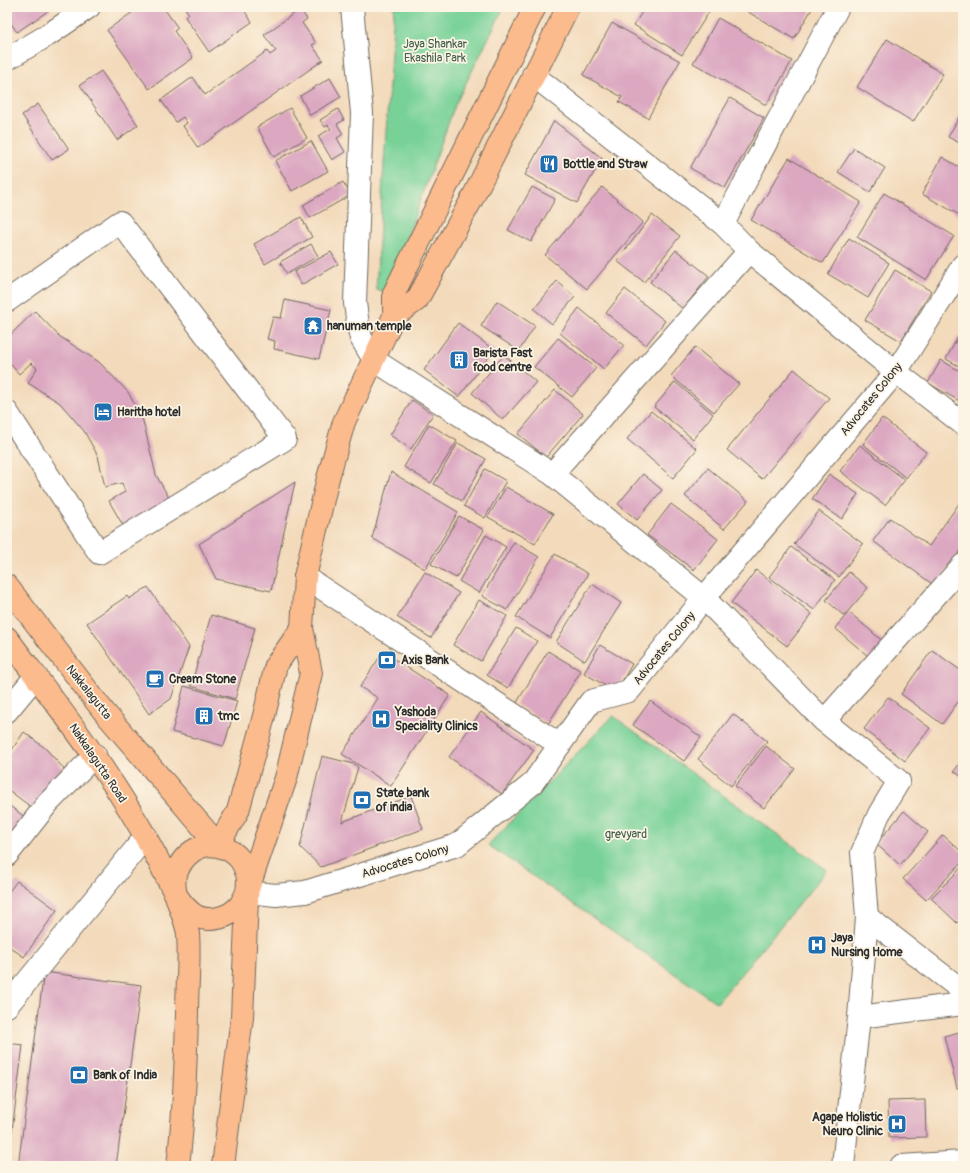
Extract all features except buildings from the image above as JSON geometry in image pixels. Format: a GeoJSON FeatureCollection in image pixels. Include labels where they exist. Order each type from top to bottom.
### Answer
{"type":"FeatureCollection","features":[{"type":"Feature","properties":{"kind":"main road"},"geometry":{"type":"LineString","coordinates":[[177,896],[185,908],[198,917],[213,919],[228,915],[240,906],[247,892],[286,778],[311,672],[302,628],[305,577],[328,478],[344,422],[394,316],[394,293],[535,7]]}},
{"type":"Feature","properties":{"kind":"main road"},"geometry":{"type":"LineString","coordinates":[[394,316],[417,300],[472,199],[568,7]]}},
{"type":"Feature","properties":{"kind":"main road","name":"Nakkalagutta"},"geometry":{"type":"LineString","coordinates":[[7,586],[105,713],[218,845]]}},
{"type":"Feature","properties":{"kind":"main road"},"geometry":{"type":"LineString","coordinates":[[218,845],[238,811],[276,666],[302,628]]}},
{"type":"Feature","properties":{"kind":"main road","name":"Nakkalagutta Road"},"geometry":{"type":"LineString","coordinates":[[7,638],[95,755],[146,836],[177,896]]}},
{"type":"Feature","properties":{"kind":"main road"},"geometry":{"type":"LineString","coordinates":[[178,1166],[182,1131],[186,1053],[188,932],[177,896],[174,880],[179,865],[188,853],[202,846],[218,845],[232,851],[243,862],[248,877],[242,1017],[223,1166]]}},
{"type":"Feature","properties":{"kind":"street"},"geometry":{"type":"LineString","coordinates":[[7,59],[48,35],[89,7]]}},
{"type":"Feature","properties":{"kind":"street"},"geometry":{"type":"LineString","coordinates":[[352,7],[362,113],[355,303],[361,338],[374,360],[552,474],[704,598],[824,721],[899,781],[879,814],[862,853],[867,918],[859,1017],[843,1166]]}},
{"type":"Feature","properties":{"kind":"street"},"geometry":{"type":"LineString","coordinates":[[723,224],[838,7]]}},
{"type":"Feature","properties":{"kind":"street"},"geometry":{"type":"LineString","coordinates":[[534,76],[723,224],[749,251],[896,372],[963,424]]}},
{"type":"Feature","properties":{"kind":"street"},"geometry":{"type":"LineString","coordinates":[[7,301],[120,222],[285,439],[99,553],[7,412]]}},
{"type":"Feature","properties":{"kind":"street"},"geometry":{"type":"LineString","coordinates":[[552,474],[749,251]]}},
{"type":"Feature","properties":{"kind":"street","name":"Advocates Colony"},"geometry":{"type":"LineString","coordinates":[[247,892],[276,895],[305,892],[457,845],[532,784],[591,701],[629,692],[704,598],[896,372],[963,265]]}},
{"type":"Feature","properties":{"kind":"street"},"geometry":{"type":"LineString","coordinates":[[824,721],[963,565]]}},
{"type":"Feature","properties":{"kind":"street"},"geometry":{"type":"LineString","coordinates":[[305,577],[560,745]]}},
{"type":"Feature","properties":{"kind":"street"},"geometry":{"type":"LineString","coordinates":[[7,711],[36,676]]}},
{"type":"Feature","properties":{"kind":"street"},"geometry":{"type":"LineString","coordinates":[[7,855],[48,803],[95,755]]}},
{"type":"Feature","properties":{"kind":"street"},"geometry":{"type":"LineString","coordinates":[[7,1006],[146,836]]}},
{"type":"Feature","properties":{"kind":"street"},"geometry":{"type":"LineString","coordinates":[[867,918],[963,990]]}},
{"type":"Feature","properties":{"kind":"street"},"geometry":{"type":"LineString","coordinates":[[859,1017],[963,1004]]}},
{"type":"Feature","properties":{"kind":"street"},"geometry":{"type":"LineString","coordinates":[[901,1166],[963,1162]]}},
{"type":"Feature","properties":{"kind":"green space","name":"Jaya Shankar Ekashila Park"},"geometry":{"type":"Polygon","coordinates":[[[394,7],[504,7],[455,105],[387,293],[376,289],[394,7]]]}},
{"type":"Feature","properties":{"kind":"green space","name":"grevyard"},"geometry":{"type":"Polygon","coordinates":[[[613,716],[827,870],[717,1003],[488,845],[613,716]]]}},
{"type":"Feature","properties":{"kind":"place","name":"Bottle and Straw"},"geometry":{"type":"Point","coordinates":[549,164]}},
{"type":"Feature","properties":{"kind":"place","name":"hanuman temple"},"geometry":{"type":"Point","coordinates":[313,326]}},
{"type":"Feature","properties":{"kind":"place","name":"Barista Fast food centre"},"geometry":{"type":"Point","coordinates":[459,360]}},
{"type":"Feature","properties":{"kind":"place","name":"Haritha hotel"},"geometry":{"type":"Point","coordinates":[103,412]}},
{"type":"Feature","properties":{"kind":"place","name":"Axis Bank"},"geometry":{"type":"Point","coordinates":[387,660]}},
{"type":"Feature","properties":{"kind":"place","name":"Cream Stone"},"geometry":{"type":"Point","coordinates":[155,679]}},
{"type":"Feature","properties":{"kind":"place","name":"tmc"},"geometry":{"type":"Point","coordinates":[204,716]}},
{"type":"Feature","properties":{"kind":"place","name":"Yashoda Speciality Clinics"},"geometry":{"type":"Point","coordinates":[381,719]}},
{"type":"Feature","properties":{"kind":"place","name":"State bank of india"},"geometry":{"type":"Point","coordinates":[362,800]}},
{"type":"Feature","properties":{"kind":"place","name":"Jaya Nursing Home"},"geometry":{"type":"Point","coordinates":[817,945]}},
{"type":"Feature","properties":{"kind":"place","name":"Bank of India"},"geometry":{"type":"Point","coordinates":[79,1075]}},
{"type":"Feature","properties":{"kind":"place","name":"Agape Holistic Neuro Clinic"},"geometry":{"type":"Point","coordinates":[897,1124]}}]}
